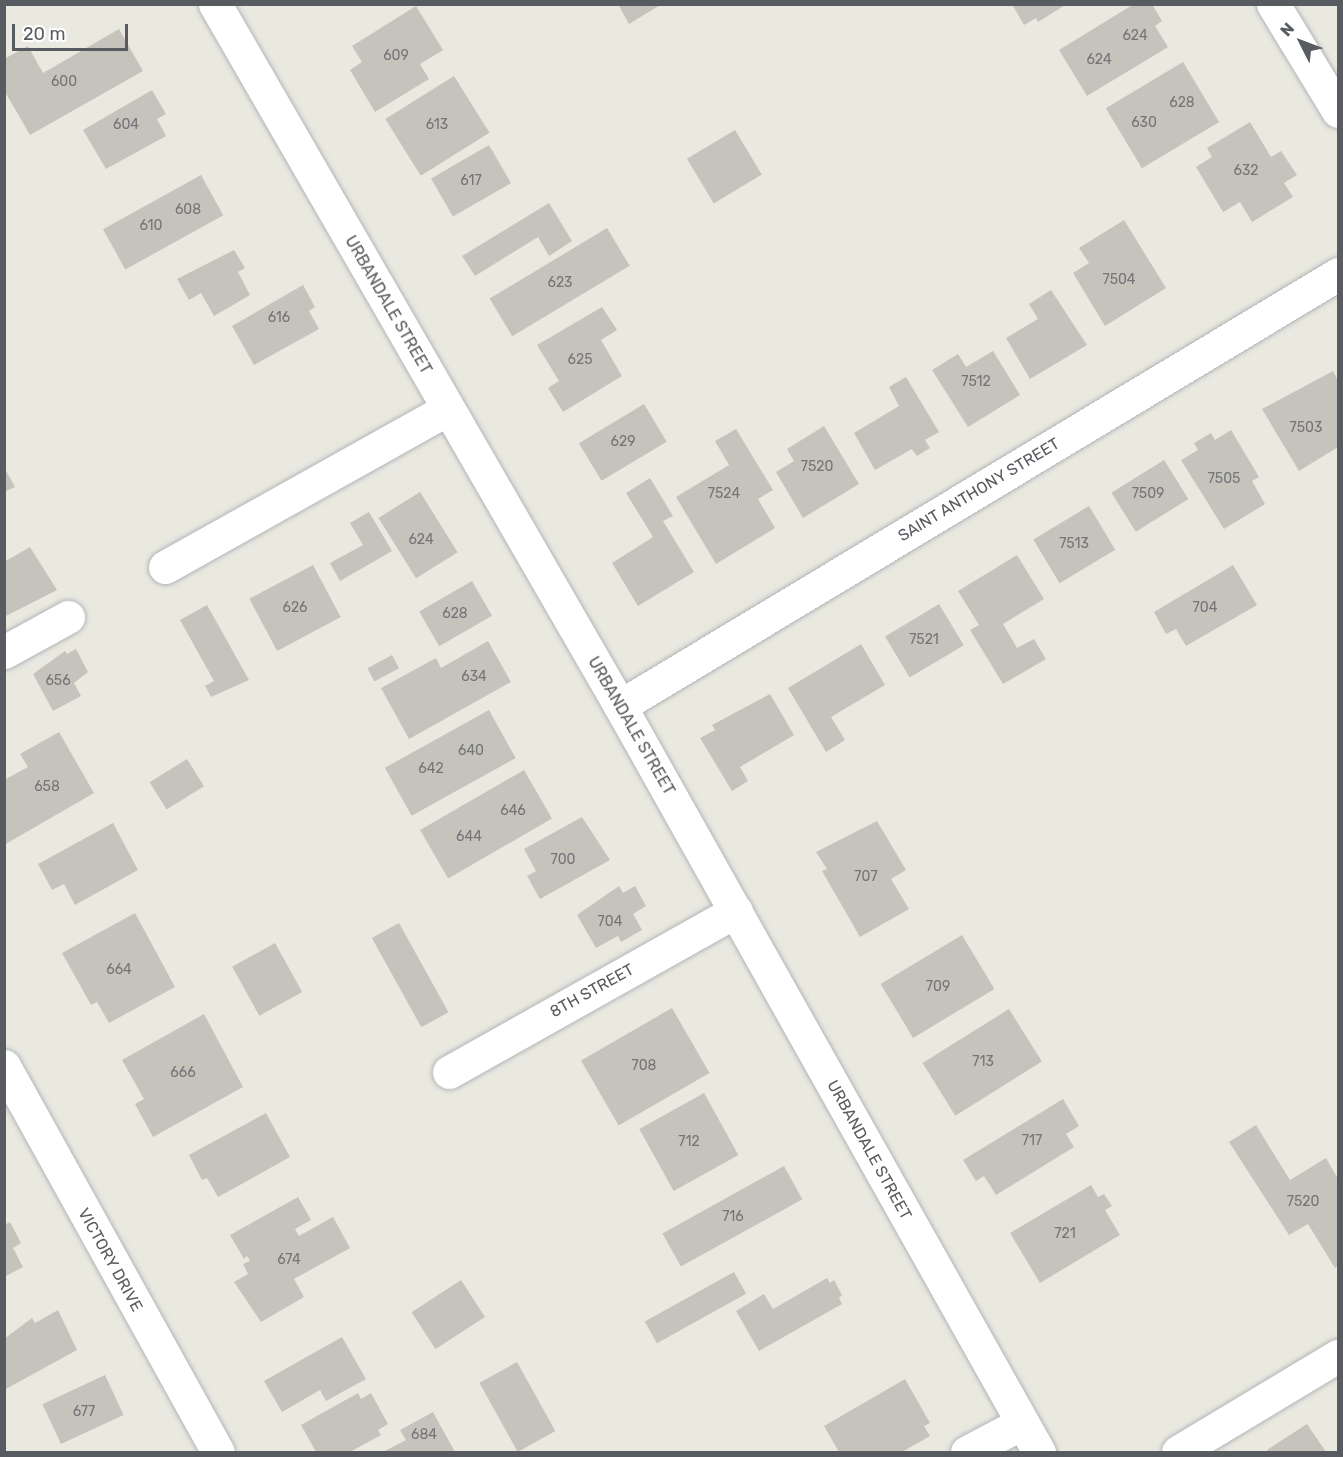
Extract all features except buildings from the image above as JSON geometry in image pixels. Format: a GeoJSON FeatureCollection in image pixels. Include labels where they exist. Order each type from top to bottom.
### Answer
{"type":"FeatureCollection","features":[{"type":"Feature","properties":{"kind":"street","name":"URBANDALE STREET"},"geometry":{"type":"LineString","coordinates":[[215,4],[620,706],[1039,1452]]}},
{"type":"Feature","properties":{"kind":"street"},"geometry":{"type":"LineString","coordinates":[[1273,4],[1327,69],[1338,111]]}},
{"type":"Feature","properties":{"kind":"street","name":"SAINT ANTHONY STREET"},"geometry":{"type":"LineString","coordinates":[[620,706],[1338,274]]}},
{"type":"Feature","properties":{"kind":"street"},"geometry":{"type":"LineString","coordinates":[[165,567],[448,409]]}},
{"type":"Feature","properties":{"kind":"street"},"geometry":{"type":"LineString","coordinates":[[4,652],[68,616]]}},
{"type":"Feature","properties":{"kind":"street","name":"8TH STREET"},"geometry":{"type":"LineString","coordinates":[[449,1072],[736,911]]}},
{"type":"Feature","properties":{"kind":"street","name":"VICTORY DRIVE"},"geometry":{"type":"LineString","coordinates":[[4,1066],[218,1452]]}},
{"type":"Feature","properties":{"kind":"street"},"geometry":{"type":"LineString","coordinates":[[1178,1452],[1338,1356]]}},
{"type":"Feature","properties":{"kind":"street"},"geometry":{"type":"LineString","coordinates":[[968,1452],[1022,1423]]}}]}
